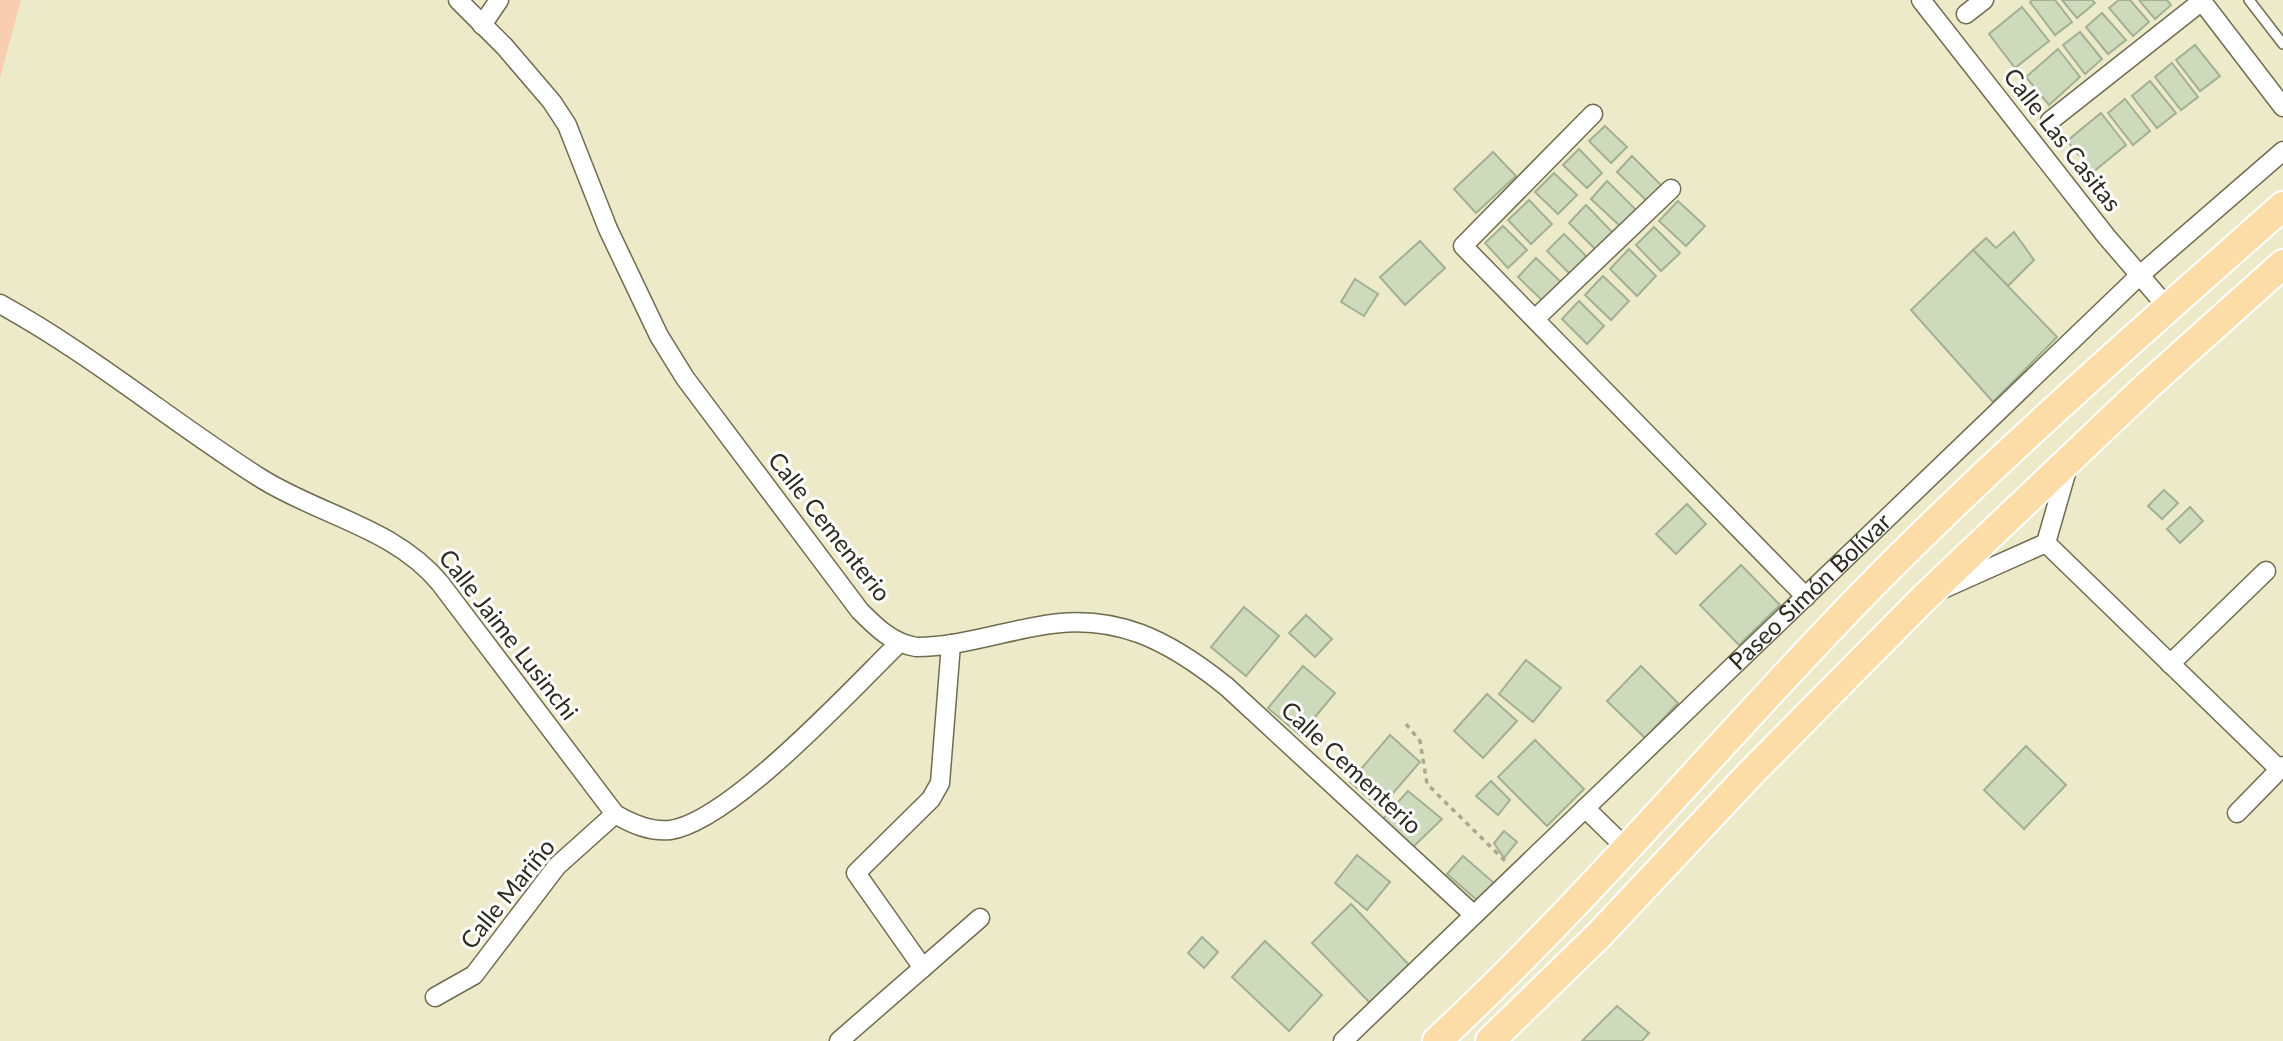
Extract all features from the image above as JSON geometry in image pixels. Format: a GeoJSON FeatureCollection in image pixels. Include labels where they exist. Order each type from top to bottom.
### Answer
{"type":"FeatureCollection","features":[{"type":"Feature","properties":{"kind":"main road","name":"Paseo Simón Bolívar"},"geometry":{"type":"LineString","coordinates":[[1437,1041],[1959,498],[2283,206]]}},
{"type":"Feature","properties":{"kind":"main road"},"geometry":{"type":"LineString","coordinates":[[1490,1041],[1608,925],[1750,774],[1924,598],[2283,264]]}},
{"type":"Feature","properties":{"kind":"street","name":"Calle Cementerio"},"geometry":{"type":"LineString","coordinates":[[458,0],[533,78],[567,125],[618,252],[659,336],[685,378],[860,611],[876,628],[899,643],[916,647],[951,644],[1042,625],[1076,623],[1138,632],[1172,646],[1227,687],[1474,915]]}},
{"type":"Feature","properties":{"kind":"street"},"geometry":{"type":"LineString","coordinates":[[482,25],[499,0]]}},
{"type":"Feature","properties":{"kind":"street","name":"Calle Las Casitas"},"geometry":{"type":"LineString","coordinates":[[1921,0],[2168,308]]}},
{"type":"Feature","properties":{"kind":"street"},"geometry":{"type":"LineString","coordinates":[[1966,15],[1984,0]]}},
{"type":"Feature","properties":{"kind":"street"},"geometry":{"type":"LineString","coordinates":[[2050,121],[2201,1],[2283,107]]}},
{"type":"Feature","properties":{"kind":"street"},"geometry":{"type":"LineString","coordinates":[[1592,114],[1463,246],[1806,597]]}},
{"type":"Feature","properties":{"kind":"street","name":"Paseo Simón Bolívar"},"geometry":{"type":"LineString","coordinates":[[1343,1041],[2140,275],[2283,151]]}},
{"type":"Feature","properties":{"kind":"street"},"geometry":{"type":"LineString","coordinates":[[1535,320],[1671,189]]}},
{"type":"Feature","properties":{"kind":"street","name":"Calle Jaime Lusinchi"},"geometry":{"type":"LineString","coordinates":[[0,304],[105,368],[260,478],[411,553],[440,583],[615,814]]}},
{"type":"Feature","properties":{"kind":"street"},"geometry":{"type":"LineString","coordinates":[[1924,598],[2046,543],[2070,460]]}},
{"type":"Feature","properties":{"kind":"street"},"geometry":{"type":"LineString","coordinates":[[2046,543],[2281,768],[2237,813]]}},
{"type":"Feature","properties":{"kind":"street"},"geometry":{"type":"LineString","coordinates":[[2170,664],[2266,571]]}},
{"type":"Feature","properties":{"kind":"street"},"geometry":{"type":"LineString","coordinates":[[615,814],[631,823],[659,830],[688,825],[768,771],[899,643]]}},
{"type":"Feature","properties":{"kind":"street"},"geometry":{"type":"LineString","coordinates":[[923,968],[856,873],[931,799],[940,783],[951,644]]}},
{"type":"Feature","properties":{"kind":"street"},"geometry":{"type":"LineString","coordinates":[[1585,808],[1625,847]]}},
{"type":"Feature","properties":{"kind":"street","name":"Calle Mariño"},"geometry":{"type":"LineString","coordinates":[[435,997],[474,975],[557,866],[615,814]]}},
{"type":"Feature","properties":{"kind":"street"},"geometry":{"type":"LineString","coordinates":[[839,1041],[980,918]]}},
{"type":"Feature","properties":{"kind":"lane"},"geometry":{"type":"LineString","coordinates":[[2249,0],[2283,44]]}},
{"type":"Feature","properties":{"kind":"path"},"geometry":{"type":"LineString","coordinates":[[1406,724],[1420,741],[1427,784],[1517,872]]}},
{"type":"Feature","properties":{"kind":"shaded area"},"geometry":{"type":"Polygon","coordinates":[[[0,0],[21,0],[0,78],[0,0]]]}},
{"type":"Feature","properties":{"kind":"building"},"geometry":{"type":"Polygon","coordinates":[[[2055,0],[2072,22],[2055,35],[2030,2],[2055,0]]]}},
{"type":"Feature","properties":{"kind":"building"},"geometry":{"type":"Polygon","coordinates":[[[2062,0],[2092,0],[2095,3],[2077,18],[2062,0]]]}},
{"type":"Feature","properties":{"kind":"building"},"geometry":{"type":"Polygon","coordinates":[[[2119,0],[2130,0],[2149,22],[2133,36],[2109,8],[2119,0]]]}},
{"type":"Feature","properties":{"kind":"building"},"geometry":{"type":"Polygon","coordinates":[[[2139,0],[2167,0],[2171,5],[2155,19],[2139,0]]]}},
{"type":"Feature","properties":{"kind":"building"},"geometry":{"type":"Polygon","coordinates":[[[2022,7],[2049,41],[2015,68],[1989,34],[2022,7]]]}},
{"type":"Feature","properties":{"kind":"building"},"geometry":{"type":"Polygon","coordinates":[[[2102,13],[2126,40],[2108,54],[2086,27],[2102,13]]]}},
{"type":"Feature","properties":{"kind":"building"},"geometry":{"type":"Polygon","coordinates":[[[2080,32],[2102,59],[2085,74],[2063,45],[2080,32]]]}},
{"type":"Feature","properties":{"kind":"building"},"geometry":{"type":"Polygon","coordinates":[[[2195,45],[2220,76],[2200,91],[2176,60],[2195,45]]]}},
{"type":"Feature","properties":{"kind":"building"},"geometry":{"type":"Polygon","coordinates":[[[2058,49],[2080,77],[2049,105],[2026,77],[2058,49]]]}},
{"type":"Feature","properties":{"kind":"building"},"geometry":{"type":"Polygon","coordinates":[[[2172,63],[2198,97],[2181,110],[2155,77],[2172,63]]]}},
{"type":"Feature","properties":{"kind":"building"},"geometry":{"type":"Polygon","coordinates":[[[2150,81],[2176,113],[2157,128],[2132,96],[2150,81]]]}},
{"type":"Feature","properties":{"kind":"building"},"geometry":{"type":"Polygon","coordinates":[[[2125,99],[2150,131],[2133,145],[2108,113],[2125,99]]]}},
{"type":"Feature","properties":{"kind":"building"},"geometry":{"type":"Polygon","coordinates":[[[2101,113],[2126,145],[2093,172],[2067,141],[2101,113]]]}},
{"type":"Feature","properties":{"kind":"building"},"geometry":{"type":"Polygon","coordinates":[[[1605,126],[1627,147],[1611,163],[1589,141],[1605,126]]]}},
{"type":"Feature","properties":{"kind":"building"},"geometry":{"type":"Polygon","coordinates":[[[1579,149],[1602,173],[1587,188],[1563,165],[1579,149]]]}},
{"type":"Feature","properties":{"kind":"building"},"geometry":{"type":"Polygon","coordinates":[[[1493,152],[1516,176],[1476,213],[1454,189],[1493,152]]]}},
{"type":"Feature","properties":{"kind":"building"},"geometry":{"type":"Polygon","coordinates":[[[1632,156],[1662,186],[1647,201],[1617,172],[1632,156]]]}},
{"type":"Feature","properties":{"kind":"building"},"geometry":{"type":"Polygon","coordinates":[[[1554,173],[1577,195],[1558,214],[1535,192],[1554,173]]]}},
{"type":"Feature","properties":{"kind":"building"},"geometry":{"type":"Polygon","coordinates":[[[1607,181],[1636,210],[1620,226],[1591,199],[1607,181]]]}},
{"type":"Feature","properties":{"kind":"building"},"geometry":{"type":"Polygon","coordinates":[[[1529,200],[1552,224],[1531,244],[1508,220],[1529,200]]]}},
{"type":"Feature","properties":{"kind":"building"},"geometry":{"type":"Polygon","coordinates":[[[1678,201],[1705,226],[1686,246],[1659,221],[1678,201]]]}},
{"type":"Feature","properties":{"kind":"building"},"geometry":{"type":"Polygon","coordinates":[[[1586,205],[1614,234],[1597,251],[1569,223],[1586,205]]]}},
{"type":"Feature","properties":{"kind":"building"},"geometry":{"type":"Polygon","coordinates":[[[1503,226],[1527,250],[1508,268],[1485,243],[1503,226]]]}},
{"type":"Feature","properties":{"kind":"building"},"geometry":{"type":"Polygon","coordinates":[[[1654,227],[1680,253],[1661,271],[1636,245],[1654,227]]]}},
{"type":"Feature","properties":{"kind":"building"},"geometry":{"type":"Polygon","coordinates":[[[2014,232],[2034,260],[2008,286],[1973,250],[1986,238],[1996,248],[2014,232]]]}},
{"type":"Feature","properties":{"kind":"building"},"geometry":{"type":"Polygon","coordinates":[[[1564,234],[1589,259],[1572,276],[1547,251],[1564,234]]]}},
{"type":"Feature","properties":{"kind":"building"},"geometry":{"type":"Polygon","coordinates":[[[1420,241],[1445,268],[1405,305],[1380,277],[1420,241]]]}},
{"type":"Feature","properties":{"kind":"building"},"geometry":{"type":"Polygon","coordinates":[[[1629,249],[1656,276],[1637,296],[1610,269],[1629,249]]]}},
{"type":"Feature","properties":{"kind":"building"},"geometry":{"type":"Polygon","coordinates":[[[1973,250],[2057,337],[1993,402],[1911,310],[1973,250]]]}},
{"type":"Feature","properties":{"kind":"building"},"geometry":{"type":"Polygon","coordinates":[[[1536,258],[1562,283],[1544,302],[1518,277],[1536,258]]]}},
{"type":"Feature","properties":{"kind":"building"},"geometry":{"type":"Polygon","coordinates":[[[1603,276],[1629,301],[1611,320],[1585,295],[1603,276]]]}},
{"type":"Feature","properties":{"kind":"building"},"geometry":{"type":"Polygon","coordinates":[[[1355,279],[1378,294],[1364,316],[1341,302],[1355,279]]]}},
{"type":"Feature","properties":{"kind":"building"},"geometry":{"type":"Polygon","coordinates":[[[1579,301],[1604,326],[1587,344],[1562,319],[1579,301]]]}},
{"type":"Feature","properties":{"kind":"building"},"geometry":{"type":"Polygon","coordinates":[[[2164,490],[2178,503],[2162,519],[2148,506],[2164,490]]]}},
{"type":"Feature","properties":{"kind":"building"},"geometry":{"type":"Polygon","coordinates":[[[1687,504],[1706,524],[1676,554],[1656,534],[1687,504]]]}},
{"type":"Feature","properties":{"kind":"building"},"geometry":{"type":"Polygon","coordinates":[[[2190,507],[2203,521],[2180,543],[2167,529],[2190,507]]]}},
{"type":"Feature","properties":{"kind":"building"},"geometry":{"type":"Polygon","coordinates":[[[1741,565],[1780,605],[1739,645],[1700,605],[1741,565]]]}},
{"type":"Feature","properties":{"kind":"building"},"geometry":{"type":"Polygon","coordinates":[[[1244,607],[1279,636],[1246,676],[1211,647],[1244,607]]]}},
{"type":"Feature","properties":{"kind":"building"},"geometry":{"type":"Polygon","coordinates":[[[1306,615],[1332,639],[1315,657],[1289,633],[1306,615]]]}},
{"type":"Feature","properties":{"kind":"building"},"geometry":{"type":"Polygon","coordinates":[[[1526,660],[1561,688],[1533,722],[1499,694],[1526,660]]]}},
{"type":"Feature","properties":{"kind":"building"},"geometry":{"type":"Polygon","coordinates":[[[1303,666],[1335,693],[1300,735],[1268,708],[1303,666]]]}},
{"type":"Feature","properties":{"kind":"building"},"geometry":{"type":"Polygon","coordinates":[[[1641,666],[1678,703],[1645,738],[1607,701],[1641,666]]]}},
{"type":"Feature","properties":{"kind":"building"},"geometry":{"type":"Polygon","coordinates":[[[1487,694],[1517,721],[1483,758],[1454,731],[1487,694]]]}},
{"type":"Feature","properties":{"kind":"building"},"geometry":{"type":"Polygon","coordinates":[[[1390,735],[1420,762],[1380,808],[1350,782],[1390,735]]]}},
{"type":"Feature","properties":{"kind":"building"},"geometry":{"type":"Polygon","coordinates":[[[1535,740],[1584,789],[1547,826],[1498,777],[1535,740]]]}},
{"type":"Feature","properties":{"kind":"building"},"geometry":{"type":"Polygon","coordinates":[[[2026,746],[2066,785],[2024,829],[1984,790],[2026,746]]]}},
{"type":"Feature","properties":{"kind":"building"},"geometry":{"type":"Polygon","coordinates":[[[1491,781],[1510,800],[1498,815],[1476,796],[1491,781]]]}},
{"type":"Feature","properties":{"kind":"building"},"geometry":{"type":"Polygon","coordinates":[[[1408,791],[1442,819],[1413,847],[1383,819],[1408,791]]]}},
{"type":"Feature","properties":{"kind":"building"},"geometry":{"type":"Polygon","coordinates":[[[1504,831],[1517,842],[1504,858],[1494,843],[1504,831]]]}},
{"type":"Feature","properties":{"kind":"building"},"geometry":{"type":"Polygon","coordinates":[[[1357,855],[1390,882],[1367,910],[1335,883],[1357,855]]]}},
{"type":"Feature","properties":{"kind":"building"},"geometry":{"type":"Polygon","coordinates":[[[1463,856],[1494,883],[1478,901],[1447,874],[1463,856]]]}},
{"type":"Feature","properties":{"kind":"building"},"geometry":{"type":"Polygon","coordinates":[[[1351,904],[1413,969],[1374,1007],[1312,943],[1351,904]]]}},
{"type":"Feature","properties":{"kind":"building"},"geometry":{"type":"Polygon","coordinates":[[[1202,937],[1218,952],[1204,968],[1188,953],[1202,937]]]}},
{"type":"Feature","properties":{"kind":"building"},"geometry":{"type":"Polygon","coordinates":[[[1265,941],[1322,995],[1289,1031],[1232,977],[1265,941]]]}},
{"type":"Feature","properties":{"kind":"building"},"geometry":{"type":"Polygon","coordinates":[[[1617,1006],[1649,1033],[1642,1041],[1582,1041],[1617,1006]]]}}]}
